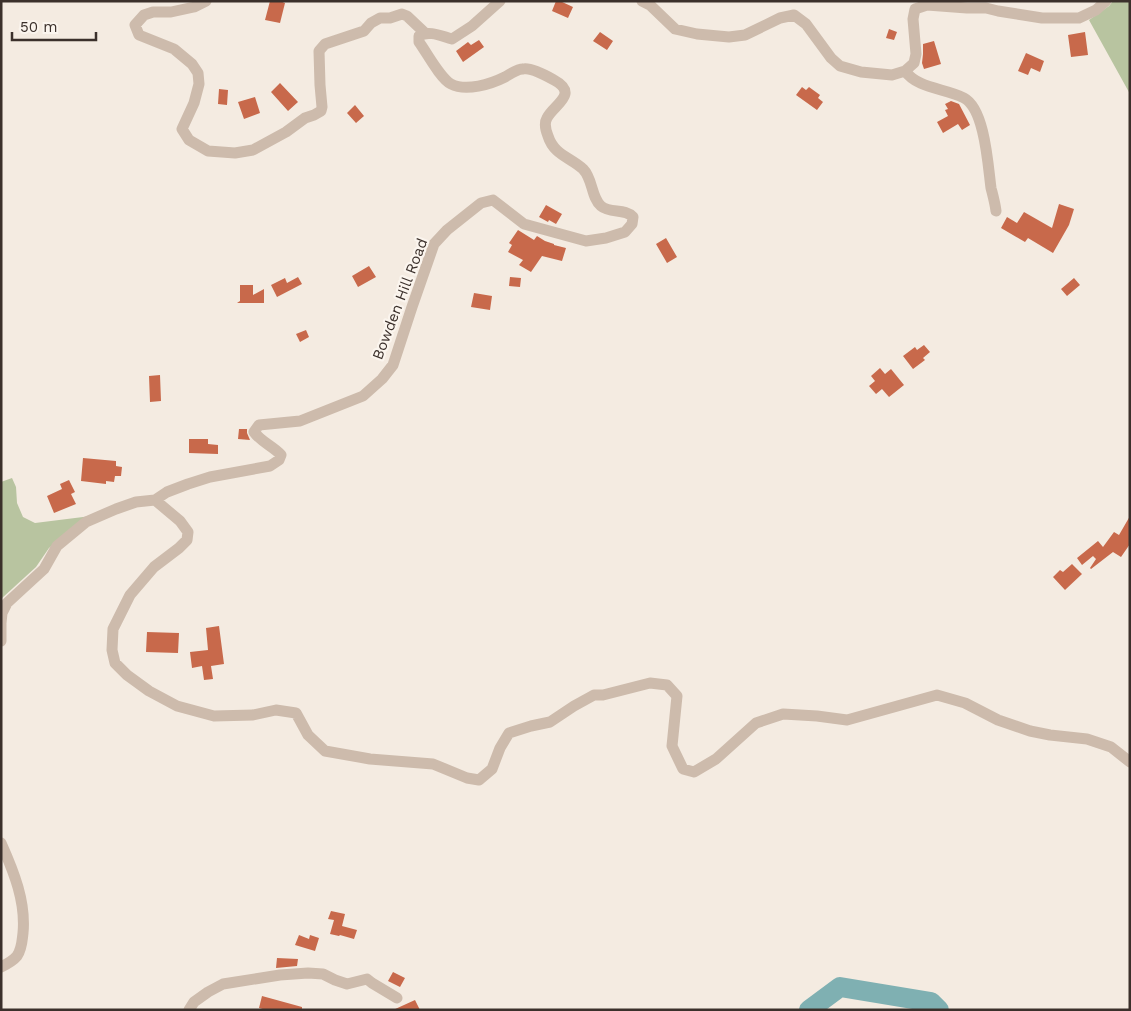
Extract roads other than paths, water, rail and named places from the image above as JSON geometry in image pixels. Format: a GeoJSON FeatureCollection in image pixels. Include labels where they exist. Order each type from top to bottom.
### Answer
{"type":"FeatureCollection","features":[{"type":"Feature","properties":{"kind":"street"},"geometry":{"type":"LineString","coordinates":[[204,2],[171,12],[153,12],[144,15],[135,25],[139,35],[174,49],[192,64],[198,73],[199,84],[194,103],[182,129],[189,140],[208,151],[235,153],[254,150],[286,132],[305,118],[321,111],[319,51],[325,44],[364,31],[371,22],[380,18],[390,18],[402,14],[425,33],[452,39],[472,26],[500,1]]}},
{"type":"Feature","properties":{"kind":"street"},"geometry":{"type":"LineString","coordinates":[[642,1],[650,5],[675,29],[729,38],[745,35],[780,18],[794,15],[806,24],[831,58],[840,66],[861,72],[892,75],[905,71],[914,63],[916,54],[913,19],[915,9],[926,5],[986,8],[1042,18],[1079,18],[1096,10],[1106,1]]}},
{"type":"Feature","properties":{"kind":"street","name":"Bowden Hill Road"},"geometry":{"type":"LineString","coordinates":[[155,500],[168,492],[210,477],[270,466],[279,460],[281,455],[254,432],[259,426],[300,421],[363,396],[382,379],[393,365],[434,244],[447,230],[481,203],[493,200],[524,224],[586,242],[624,232],[632,224],[633,217],[629,213],[610,210],[601,206],[594,195],[584,170],[554,149],[548,138],[545,125],[546,119],[562,101],[565,93],[564,87],[557,81],[523,68],[502,78],[471,88],[452,85],[442,76],[419,42],[419,36],[425,33]]}},
{"type":"Feature","properties":{"kind":"street"},"geometry":{"type":"LineString","coordinates":[[905,71],[920,83],[964,98],[971,103],[981,127],[987,151],[996,211]]}},
{"type":"Feature","properties":{"kind":"street"},"geometry":{"type":"LineString","coordinates":[[1,641],[2,613],[7,603],[44,570],[57,546],[86,522],[122,506],[155,500],[180,521],[188,532],[186,540],[179,548],[154,567],[130,596],[113,629],[112,650],[115,663],[127,676],[149,691],[177,706],[214,716],[253,715],[276,710],[296,713],[308,735],[325,751],[370,759],[433,764],[467,778],[479,780],[492,769],[509,732],[550,722],[594,695],[650,683],[667,685],[677,696],[672,746],[683,769],[694,772],[716,759],[756,723],[783,714],[847,720],[937,695],[964,703],[998,720],[1030,731],[1087,739],[1111,747],[1130,762]]}},
{"type":"Feature","properties":{"kind":"street"},"geometry":{"type":"LineString","coordinates":[[1,843],[17,882],[21,899],[23,930],[22,945],[18,955],[1,967]]}},
{"type":"Feature","properties":{"kind":"street"},"geometry":{"type":"LineString","coordinates":[[189,1010],[194,1002],[223,984],[280,975],[308,973],[323,974],[347,984],[367,979],[397,998]]}},
{"type":"Feature","properties":{"kind":"waterway"},"geometry":{"type":"LineString","coordinates":[[809,1010],[840,987],[931,1002],[939,1010]]}}]}
